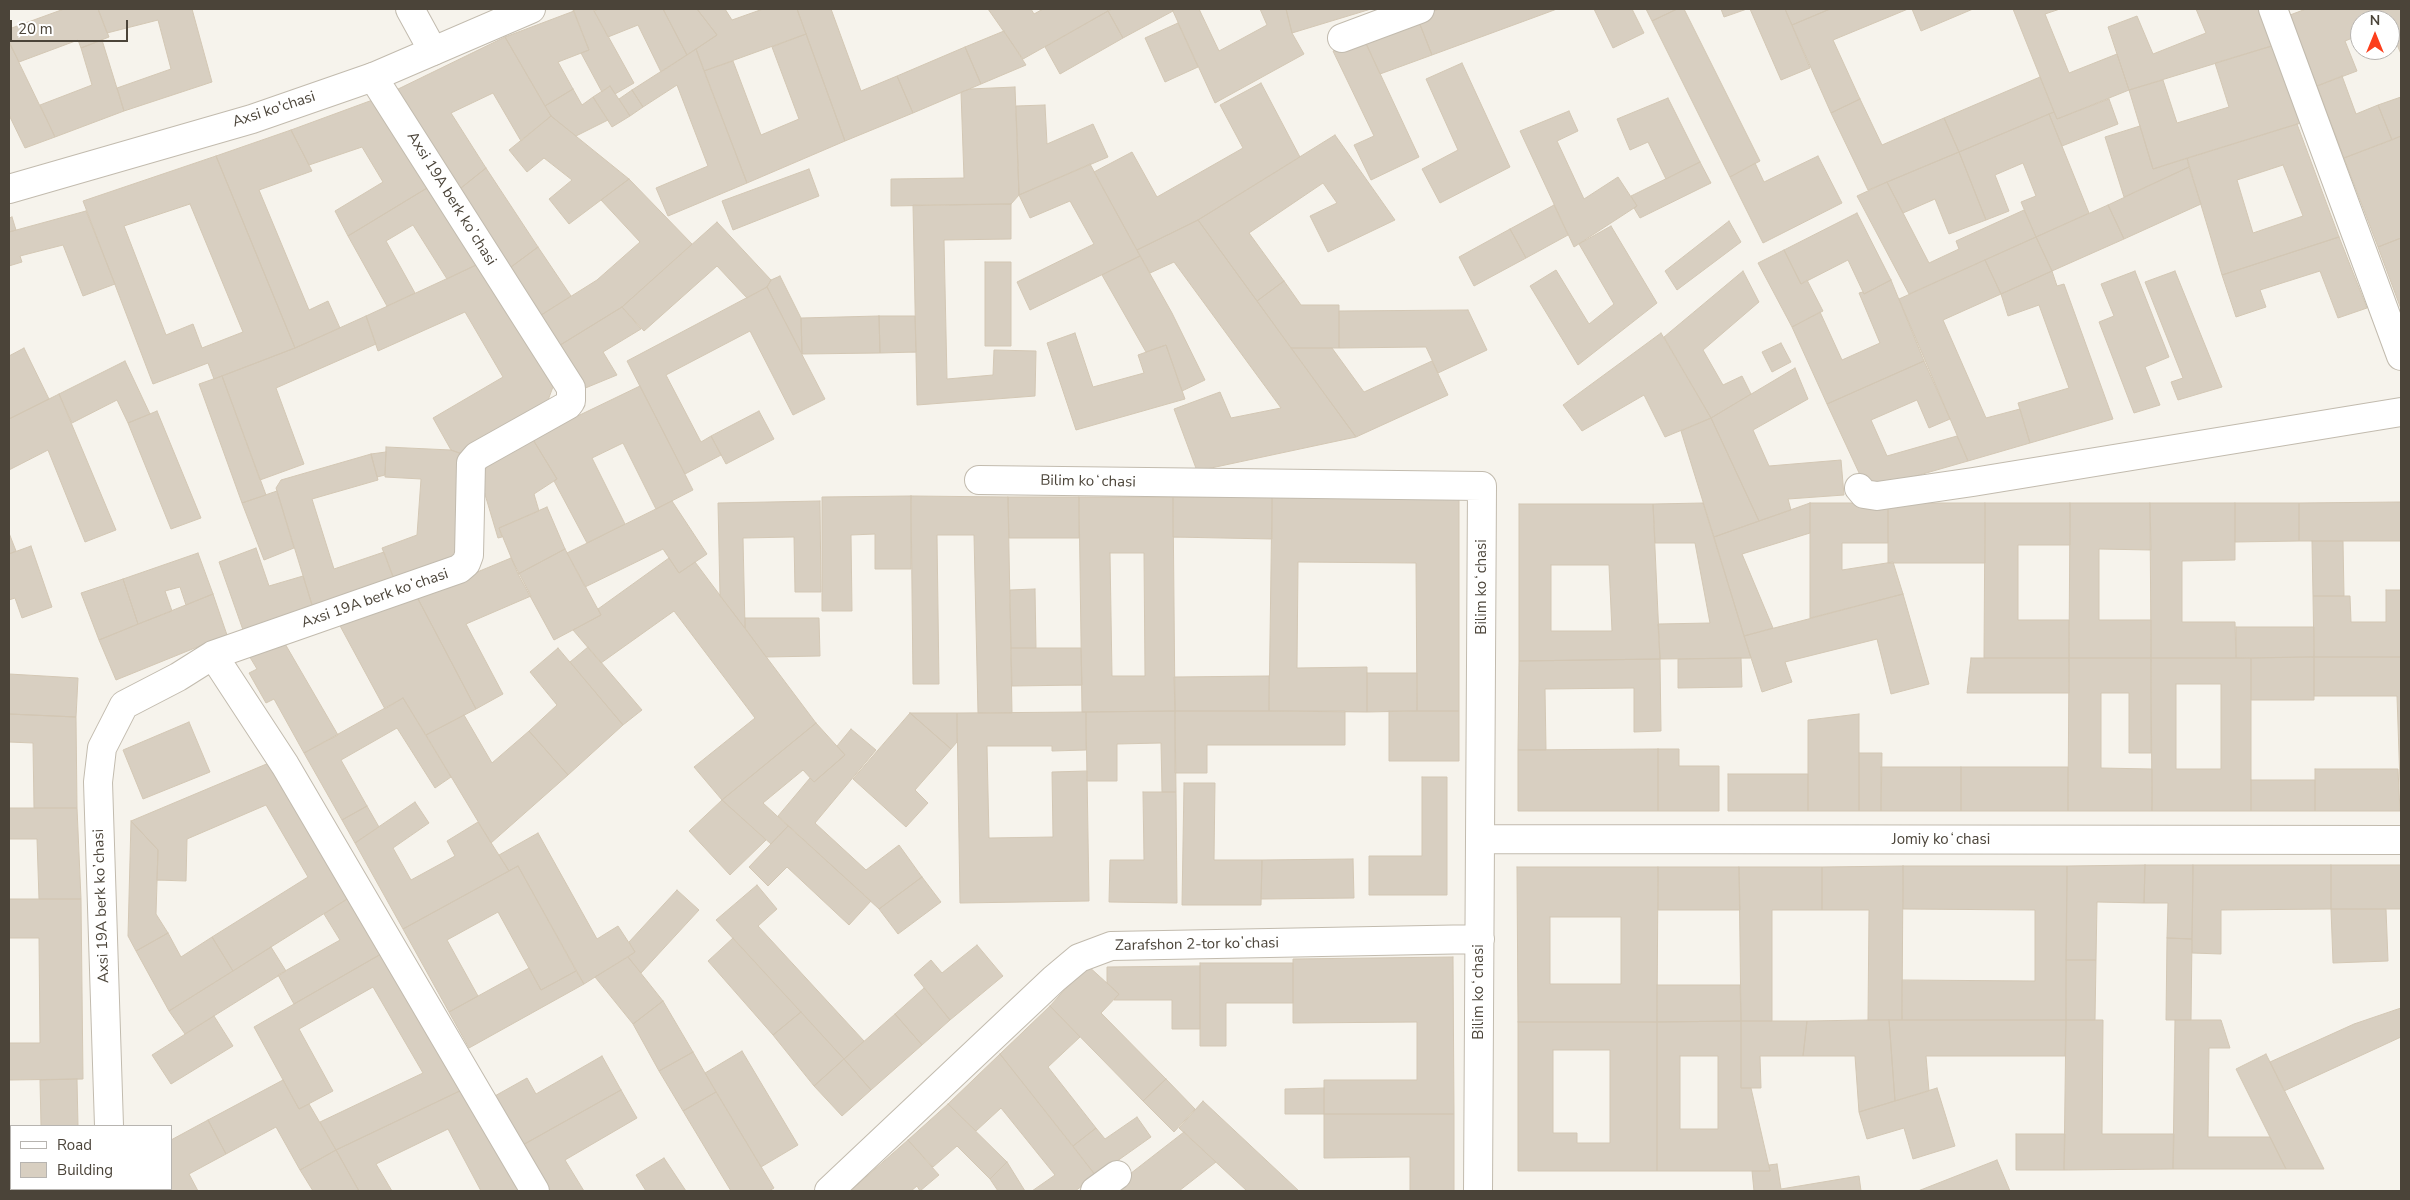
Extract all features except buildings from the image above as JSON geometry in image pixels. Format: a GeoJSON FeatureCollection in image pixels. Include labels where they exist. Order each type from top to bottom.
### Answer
{"type":"FeatureCollection","features":[{"type":"Feature","properties":{"kind":"street"},"geometry":{"type":"LineString","coordinates":[[410,9],[433,51]]}},
{"type":"Feature","properties":{"kind":"street","name":"Axsi ko'chasi"},"geometry":{"type":"LineString","coordinates":[[9,189],[252,119],[373,77],[531,9]]}},
{"type":"Feature","properties":{"kind":"street"},"geometry":{"type":"LineString","coordinates":[[1342,38],[1420,9]]}},
{"type":"Feature","properties":{"kind":"street"},"geometry":{"type":"LineString","coordinates":[[2272,9],[2401,356]]}},
{"type":"Feature","properties":{"kind":"street","name":"Аxsi 19А berk koʼchasi"},"geometry":{"type":"LineString","coordinates":[[109,1125],[98,782],[102,748],[124,705],[178,677],[213,655],[459,569],[466,563],[469,555],[471,463],[477,456],[568,405],[571,401],[571,388],[373,77]]}},
{"type":"Feature","properties":{"kind":"street"},"geometry":{"type":"LineString","coordinates":[[1859,488],[1864,494],[1877,496],[2401,412]]}},
{"type":"Feature","properties":{"kind":"street","name":"Bilim koʻchasi"},"geometry":{"type":"LineString","coordinates":[[979,480],[1482,486],[1478,1191]]}},
{"type":"Feature","properties":{"kind":"street"},"geometry":{"type":"LineString","coordinates":[[213,655],[285,766],[535,1191]]}},
{"type":"Feature","properties":{"kind":"street","name":"Jomiy koʻchasi"},"geometry":{"type":"LineString","coordinates":[[1481,839],[2401,840]]}},
{"type":"Feature","properties":{"kind":"street","name":"Zarafshon 2-tor koʼchasi"},"geometry":{"type":"LineString","coordinates":[[829,1191],[1054,978],[1079,958],[1111,946],[1480,939]]}},
{"type":"Feature","properties":{"kind":"street"},"geometry":{"type":"LineString","coordinates":[[1095,1191],[1117,1175]]}}]}
